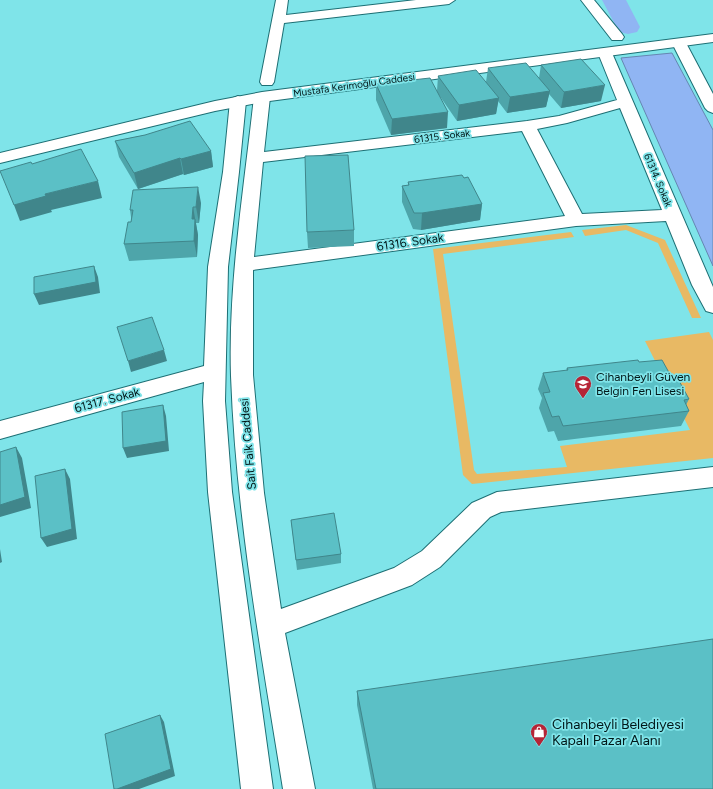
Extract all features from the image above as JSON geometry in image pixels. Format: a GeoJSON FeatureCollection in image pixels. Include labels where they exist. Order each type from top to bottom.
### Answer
{"type":"FeatureCollection","features":[{"type":"Feature","properties":{"kind":"street","name":"Sait Faik Caddesi"},"geometry":{"type":"LineString","coordinates":[[282,0],[265,90],[255,158],[244,265],[242,374],[247,447],[270,626],[298,789]]}},
{"type":"Feature","properties":{"kind":"street"},"geometry":{"type":"LineString","coordinates":[[278,20],[449,0]]}},
{"type":"Feature","properties":{"kind":"street"},"geometry":{"type":"LineString","coordinates":[[587,0],[617,37]]}},
{"type":"Feature","properties":{"kind":"street","name":"Mustafa Kerimoğlu Caddesi"},"geometry":{"type":"LineString","coordinates":[[156,106],[698,26]]}},
{"type":"Feature","properties":{"kind":"street","name":"Mustafa Kerimoğlu Caddesi"},"geometry":{"type":"LineString","coordinates":[[0,158],[238,101],[265,90],[605,53],[713,38]]}},
{"type":"Feature","properties":{"kind":"street"},"geometry":{"type":"LineString","coordinates":[[679,43],[713,108]]}},
{"type":"Feature","properties":{"kind":"street","name":"61314. Sokak"},"geometry":{"type":"LineString","coordinates":[[605,53],[702,285],[713,306]]}},
{"type":"Feature","properties":{"kind":"street"},"geometry":{"type":"LineString","coordinates":[[238,101],[231,172],[218,267],[214,401],[220,492],[257,789]]}},
{"type":"Feature","properties":{"kind":"street","name":"61315. Sokak"},"geometry":{"type":"LineString","coordinates":[[255,158],[527,126],[561,120],[625,102]]}},
{"type":"Feature","properties":{"kind":"street"},"geometry":{"type":"LineString","coordinates":[[527,126],[576,220]]}},
{"type":"Feature","properties":{"kind":"street","name":"61316. Sokak"},"geometry":{"type":"LineString","coordinates":[[244,265],[576,220],[673,215]]}},
{"type":"Feature","properties":{"kind":"street","name":"61317. Sokak"},"geometry":{"type":"LineString","coordinates":[[0,430],[215,371]]}},
{"type":"Feature","properties":{"kind":"street"},"geometry":{"type":"LineString","coordinates":[[270,626],[368,592],[403,577],[431,559],[481,510],[497,502],[713,477]]}},
{"type":"Feature","properties":{"kind":"shaded area"},"geometry":{"type":"Polygon","coordinates":[[[626,225],[665,240],[701,318],[692,318],[658,243],[626,230],[585,236],[582,230],[626,225]]]}},
{"type":"Feature","properties":{"kind":"shaded area"},"geometry":{"type":"Polygon","coordinates":[[[571,232],[574,237],[443,254],[474,470],[477,474],[567,467],[560,446],[690,430],[645,341],[709,332],[713,340],[713,458],[472,484],[463,475],[433,249],[571,232]]]}},
{"type":"Feature","properties":{"kind":"water"},"geometry":{"type":"Polygon","coordinates":[[[672,53],[713,130],[713,266],[621,58],[672,53]]]}},
{"type":"Feature","properties":{"kind":"building"},"geometry":{"type":"Polygon","coordinates":[[[581,59],[605,85],[564,92],[541,65],[581,59]]]}},
{"type":"Feature","properties":{"kind":"building"},"geometry":{"type":"Polygon","coordinates":[[[526,63],[550,91],[510,97],[488,68],[526,63]]]}},
{"type":"Feature","properties":{"kind":"building"},"geometry":{"type":"Polygon","coordinates":[[[476,70],[499,98],[459,105],[438,76],[476,70]]]}},
{"type":"Feature","properties":{"kind":"building"},"geometry":{"type":"Polygon","coordinates":[[[430,78],[448,112],[392,119],[376,84],[430,78]]]}},
{"type":"Feature","properties":{"kind":"building"},"geometry":{"type":"Polygon","coordinates":[[[190,121],[211,151],[180,158],[134,173],[115,141],[145,135],[190,121]]]}},
{"type":"Feature","properties":{"kind":"building"},"geometry":{"type":"Polygon","coordinates":[[[81,149],[98,181],[45,194],[46,196],[14,205],[0,171],[31,162],[32,164],[81,149]]]}},
{"type":"Feature","properties":{"kind":"building"},"geometry":{"type":"Polygon","coordinates":[[[348,155],[354,230],[307,232],[305,156],[348,155]]]}},
{"type":"Feature","properties":{"kind":"building"},"geometry":{"type":"Polygon","coordinates":[[[462,175],[464,178],[468,177],[482,204],[414,213],[402,186],[409,185],[408,182],[462,175]]]}},
{"type":"Feature","properties":{"kind":"building"},"geometry":{"type":"Polygon","coordinates":[[[198,187],[196,207],[193,207],[192,219],[195,219],[194,241],[124,244],[128,222],[131,222],[133,210],[130,210],[133,190],[198,187]]]}},
{"type":"Feature","properties":{"kind":"building"},"geometry":{"type":"Polygon","coordinates":[[[94,266],[96,282],[34,294],[34,277],[94,266]]]}},
{"type":"Feature","properties":{"kind":"building"},"geometry":{"type":"Polygon","coordinates":[[[152,317],[164,350],[128,361],[117,327],[152,317]]]}},
{"type":"Feature","properties":{"kind":"building"},"geometry":{"type":"Polygon","coordinates":[[[638,360],[639,362],[662,360],[672,378],[677,377],[689,399],[684,400],[689,411],[563,426],[559,416],[552,417],[543,393],[550,392],[543,373],[568,370],[567,368],[638,360]]]}},
{"type":"Feature","properties":{"kind":"building"},"geometry":{"type":"Polygon","coordinates":[[[163,405],[166,441],[123,448],[122,412],[163,405]]]}},
{"type":"Feature","properties":{"kind":"building"},"geometry":{"type":"Polygon","coordinates":[[[16,447],[25,497],[0,505],[0,452],[16,447]]]}},
{"type":"Feature","properties":{"kind":"building"},"geometry":{"type":"Polygon","coordinates":[[[65,469],[72,529],[41,538],[35,476],[65,469]]]}},
{"type":"Feature","properties":{"kind":"building"},"geometry":{"type":"Polygon","coordinates":[[[334,513],[341,554],[296,560],[291,520],[334,513]]]}},
{"type":"Feature","properties":{"kind":"building","name":"Cihanbeyli Belediyesi Kapalı Pazar Alanı"},"geometry":{"type":"Polygon","coordinates":[[[713,639],[713,789],[376,789],[357,691],[713,639]]]}},
{"type":"Feature","properties":{"kind":"building"},"geometry":{"type":"Polygon","coordinates":[[[160,715],[171,769],[114,789],[105,734],[160,715]]]}},
{"type":"Feature","properties":{"kind":"waterway"},"geometry":{"type":"LineString","coordinates":[[614,0],[628,27]]}},
{"type":"Feature","properties":{"kind":"place","name":"Cihanbeyli Güven Belgin Fen Lisesi"},"geometry":{"type":"Point","coordinates":[583,399]}},
{"type":"Feature","properties":{"kind":"place","name":"Cihanbeyli Belediyesi Kapalı Pazar Alanı"},"geometry":{"type":"Point","coordinates":[539,747]}}]}
